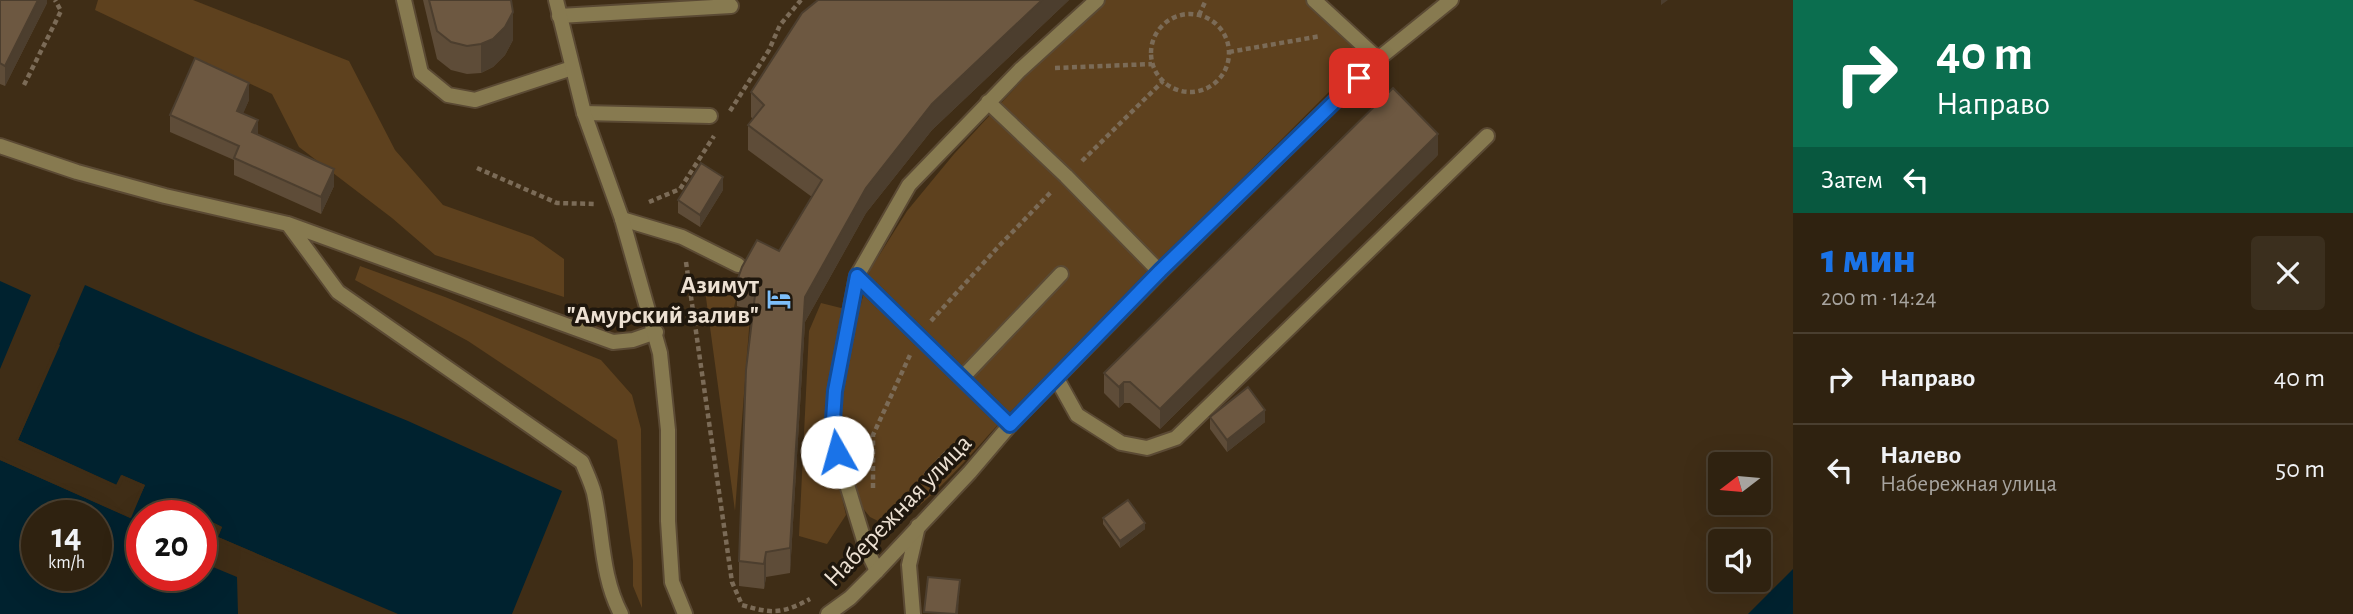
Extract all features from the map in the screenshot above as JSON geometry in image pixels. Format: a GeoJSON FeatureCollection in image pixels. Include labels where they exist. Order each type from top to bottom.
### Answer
{"type":"FeatureCollection","features":[{"type":"Feature","properties":{"kind":"street"},"geometry":{"type":"LineString","coordinates":[[404,0],[421,73],[448,95],[475,100],[572,68]]}},
{"type":"Feature","properties":{"kind":"street"},"geometry":{"type":"LineString","coordinates":[[556,0],[584,113],[622,219],[656,332],[668,430],[668,521],[672,582],[685,614]]}},
{"type":"Feature","properties":{"kind":"street"},"geometry":{"type":"LineString","coordinates":[[877,571],[867,550],[837,452],[833,420],[835,391],[857,276],[909,185],[1020,69],[1097,0]]}},
{"type":"Feature","properties":{"kind":"street"},"geometry":{"type":"LineString","coordinates":[[1314,0],[1378,59]]}},
{"type":"Feature","properties":{"kind":"street","name":"Набережная улица"},"geometry":{"type":"LineString","coordinates":[[828,614],[850,598],[877,571],[1010,425],[1160,271],[1378,59],[1451,0]]}},
{"type":"Feature","properties":{"kind":"street"},"geometry":{"type":"LineString","coordinates":[[559,16],[731,6]]}},
{"type":"Feature","properties":{"kind":"street"},"geometry":{"type":"LineString","coordinates":[[988,102],[1160,271]]}},
{"type":"Feature","properties":{"kind":"street"},"geometry":{"type":"LineString","coordinates":[[584,113],[717,118]]}},
{"type":"Feature","properties":{"kind":"street"},"geometry":{"type":"LineString","coordinates":[[1057,379],[1077,415],[1121,443],[1147,448],[1176,438],[1487,136]]}},
{"type":"Feature","properties":{"kind":"street"},"geometry":{"type":"LineString","coordinates":[[0,146],[77,173],[288,224],[613,342],[633,340],[656,332]]}},
{"type":"Feature","properties":{"kind":"street"},"geometry":{"type":"LineString","coordinates":[[622,219],[682,237],[738,265]]}},
{"type":"Feature","properties":{"kind":"street"},"geometry":{"type":"LineString","coordinates":[[288,224],[338,292],[582,462],[593,490],[606,573],[621,614]]}},
{"type":"Feature","properties":{"kind":"street"},"geometry":{"type":"LineString","coordinates":[[963,377],[1061,274]]}},
{"type":"Feature","properties":{"kind":"street"},"geometry":{"type":"LineString","coordinates":[[857,276],[1010,425]]}},
{"type":"Feature","properties":{"kind":"street"},"geometry":{"type":"LineString","coordinates":[[913,614],[909,565],[918,526]]}},
{"type":"Feature","properties":{"kind":"path"},"geometry":{"type":"LineString","coordinates":[[24,85],[61,11],[55,0]]}},
{"type":"Feature","properties":{"kind":"path"},"geometry":{"type":"LineString","coordinates":[[717,118],[769,50],[780,26],[801,0]]}},
{"type":"Feature","properties":{"kind":"path"},"geometry":{"type":"LineString","coordinates":[[1199,15],[1206,0]]}},
{"type":"Feature","properties":{"kind":"path"},"geometry":{"type":"LineString","coordinates":[[1182,15],[1199,15],[1210,20],[1220,28],[1229,51],[1228,64],[1222,76],[1202,91],[1181,92],[1169,87],[1152,64],[1153,43],[1163,24],[1182,15]]}},
{"type":"Feature","properties":{"kind":"path"},"geometry":{"type":"LineString","coordinates":[[1229,51],[1349,31]]}},
{"type":"Feature","properties":{"kind":"path"},"geometry":{"type":"LineString","coordinates":[[1020,69],[1152,64]]}},
{"type":"Feature","properties":{"kind":"path"},"geometry":{"type":"LineString","coordinates":[[1066,176],[1163,81]]}},
{"type":"Feature","properties":{"kind":"path"},"geometry":{"type":"LineString","coordinates":[[477,168],[557,203],[652,202],[680,189],[717,131]]}},
{"type":"Feature","properties":{"kind":"shaded area"},"geometry":{"type":"Polygon","coordinates":[[[98,0],[193,0],[349,61],[395,150],[443,205],[533,237],[564,259],[564,297],[435,255],[392,218],[299,147],[272,94],[95,10],[98,0]]]}},
{"type":"Feature","properties":{"kind":"shaded area"},"geometry":{"type":"Polygon","coordinates":[[[1106,0],[1305,0],[1367,54],[1011,411],[952,476],[918,507],[886,525],[870,517],[861,506],[838,427],[853,333],[870,270],[907,211],[954,154],[1038,63],[1106,0]]]}},
{"type":"Feature","properties":{"kind":"shaded area"},"geometry":{"type":"Polygon","coordinates":[[[360,266],[601,360],[632,395],[641,429],[642,608],[633,586],[633,561],[617,440],[468,341],[355,280],[360,266]]]}},
{"type":"Feature","properties":{"kind":"shaded area"},"geometry":{"type":"Polygon","coordinates":[[[704,283],[737,295],[733,311],[750,316],[735,511],[704,283]]]}},
{"type":"Feature","properties":{"kind":"shaded area"},"geometry":{"type":"Polygon","coordinates":[[[821,303],[845,309],[825,415],[846,515],[827,544],[799,536],[809,331],[821,303]]]}},
{"type":"Feature","properties":{"kind":"water"},"geometry":{"type":"Polygon","coordinates":[[[0,281],[31,295],[0,369],[0,281]]]}},
{"type":"Feature","properties":{"kind":"water"},"geometry":{"type":"Polygon","coordinates":[[[85,285],[408,421],[562,491],[512,614],[398,614],[218,537],[222,527],[217,524],[217,500],[138,500],[145,485],[122,475],[117,485],[18,440],[85,285]]]}},
{"type":"Feature","properties":{"kind":"water"},"geometry":{"type":"Polygon","coordinates":[[[0,460],[90,500],[21,500],[21,591],[112,591],[112,510],[126,516],[126,591],[217,591],[217,569],[237,577],[238,614],[0,614],[0,460]]]}},
{"type":"Feature","properties":{"kind":"water"},"geometry":{"type":"Polygon","coordinates":[[[1793,569],[1793,614],[1748,614],[1771,592],[1793,569]]]}},
{"type":"Feature","properties":{"kind":"pier"},"geometry":{"type":"Polygon","coordinates":[[[57,343],[60,345],[18,440],[116,485],[121,475],[145,485],[139,500],[135,500],[141,487],[123,479],[120,487],[116,488],[15,442],[57,343]]]}},
{"type":"Feature","properties":{"kind":"pier"},"geometry":{"type":"Polygon","coordinates":[[[0,456],[100,500],[90,500],[0,460],[0,456]]]}},
{"type":"Feature","properties":{"kind":"pier"},"geometry":{"type":"Polygon","coordinates":[[[112,505],[126,512],[126,516],[112,510],[112,505]]]}},
{"type":"Feature","properties":{"kind":"pier"},"geometry":{"type":"Polygon","coordinates":[[[217,525],[222,527],[218,537],[311,577],[310,580],[217,540],[217,525]]]}},
{"type":"Feature","properties":{"kind":"building"},"geometry":{"type":"Polygon","coordinates":[[[0,0],[38,0],[5,66],[0,63],[0,0]]]}},
{"type":"Feature","properties":{"kind":"building"},"geometry":{"type":"Polygon","coordinates":[[[429,0],[511,0],[513,12],[505,27],[493,39],[467,46],[451,42],[437,31],[429,0]]]}},
{"type":"Feature","properties":{"kind":"building","name":"Азимут \"Амурский залив\""},"geometry":{"type":"Polygon","coordinates":[[[818,0],[1042,0],[932,104],[866,188],[805,297],[790,548],[766,552],[764,564],[739,561],[746,370],[756,287],[737,281],[757,240],[779,251],[822,180],[748,125],[764,105],[751,92],[802,13],[818,0]]]}},
{"type":"Feature","properties":{"kind":"building"},"geometry":{"type":"Polygon","coordinates":[[[195,58],[249,83],[237,111],[258,120],[252,132],[334,169],[321,197],[234,158],[239,146],[170,115],[195,58]]]}},
{"type":"Feature","properties":{"kind":"building"},"geometry":{"type":"Polygon","coordinates":[[[1393,88],[1438,134],[1160,409],[1130,382],[1124,382],[1119,387],[1104,373],[1393,88]]]}},
{"type":"Feature","properties":{"kind":"building"},"geometry":{"type":"Polygon","coordinates":[[[701,163],[723,177],[700,215],[678,200],[701,163]]]}},
{"type":"Feature","properties":{"kind":"building"},"geometry":{"type":"Polygon","coordinates":[[[1248,387],[1265,410],[1227,440],[1210,417],[1248,387]]]}},
{"type":"Feature","properties":{"kind":"building"},"geometry":{"type":"Polygon","coordinates":[[[1128,500],[1145,523],[1120,541],[1103,518],[1128,500]]]}},
{"type":"Feature","properties":{"kind":"building"},"geometry":{"type":"Polygon","coordinates":[[[928,577],[960,580],[956,614],[924,612],[928,577]]]}},
{"type":"Feature","properties":{"kind":"place","name":"Азимут \"Амурский залив\""},"geometry":{"type":"Point","coordinates":[779,299]}},
{"type":"Feature","properties":{"kind":"route"},"geometry":{"type":"LineString","coordinates":[[837,452],[833,420],[835,391],[857,276],[1010,425],[1160,271],[1359,78]]}}]}
